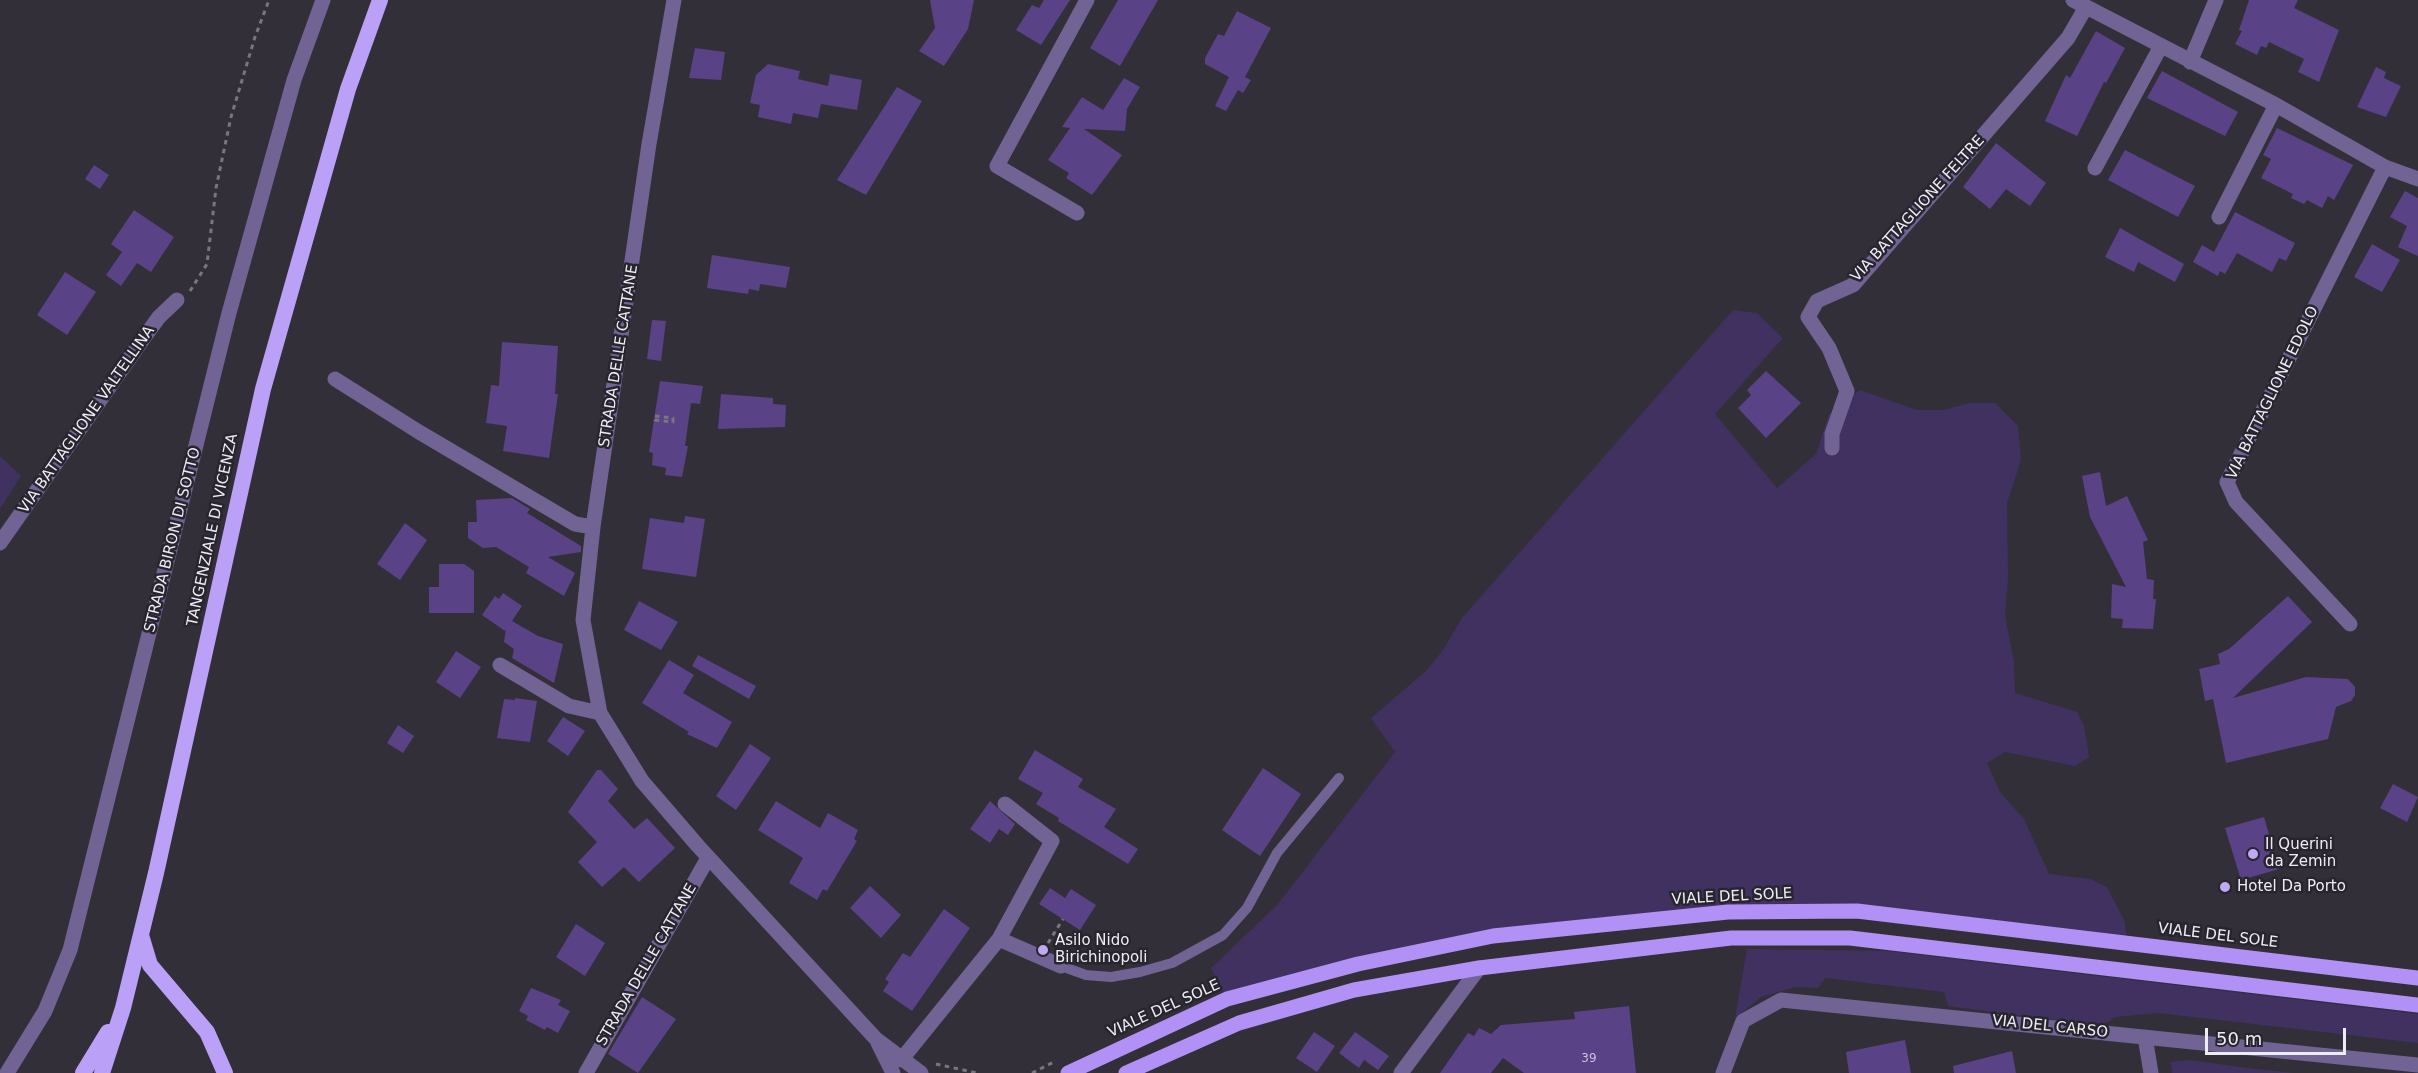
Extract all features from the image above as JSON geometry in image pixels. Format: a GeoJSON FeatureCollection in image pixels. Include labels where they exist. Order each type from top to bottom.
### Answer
{"type":"FeatureCollection","features":[{"type":"Feature","properties":{"kind":"highway","name":"TANGENZIALE DI VICENZA"},"geometry":{"type":"LineString","coordinates":[[102,1073],[123,1008],[141,933],[263,389],[348,89],[380,0]]}},
{"type":"Feature","properties":{"kind":"highway"},"geometry":{"type":"LineString","coordinates":[[141,933],[150,964],[207,1032],[225,1073]]}},
{"type":"Feature","properties":{"kind":"highway"},"geometry":{"type":"LineString","coordinates":[[83,1073],[123,1008]]}},
{"type":"Feature","properties":{"kind":"main road","name":"VIALE DEL SOLE"},"geometry":{"type":"LineString","coordinates":[[1068,1073],[1227,999],[1358,964],[1493,936],[1728,912],[1857,911],[2418,978]]}},
{"type":"Feature","properties":{"kind":"main road"},"geometry":{"type":"LineString","coordinates":[[1126,1073],[1239,1023],[1354,990],[1479,968],[1731,938],[1850,938],[2418,1005]]}},
{"type":"Feature","properties":{"kind":"street","name":"STRADA BIRON DI SOTTO"},"geometry":{"type":"LineString","coordinates":[[7,1073],[45,1011],[70,950],[230,313],[294,80],[323,0]]}},
{"type":"Feature","properties":{"kind":"street","name":"STRADA DELLE CATTANE"},"geometry":{"type":"LineString","coordinates":[[674,0],[649,144],[593,528],[583,620],[600,713],[642,782],[708,858],[876,1039],[902,1062],[921,1073]]}},
{"type":"Feature","properties":{"kind":"street"},"geometry":{"type":"LineString","coordinates":[[1077,213],[997,166],[1087,0]]}},
{"type":"Feature","properties":{"kind":"street"},"geometry":{"type":"LineString","coordinates":[[2190,62],[2216,0]]}},
{"type":"Feature","properties":{"kind":"street"},"geometry":{"type":"LineString","coordinates":[[2080,3],[2276,105],[2385,167],[2418,179]]}},
{"type":"Feature","properties":{"kind":"street","name":"VIA BATTAGLIONE FELTRE"},"geometry":{"type":"LineString","coordinates":[[1832,448],[1832,434],[1847,391],[1830,348],[1808,317],[1817,301],[1853,285],[2068,38],[2080,3]]}},
{"type":"Feature","properties":{"kind":"street"},"geometry":{"type":"LineString","coordinates":[[2095,168],[2161,46]]}},
{"type":"Feature","properties":{"kind":"street"},"geometry":{"type":"LineString","coordinates":[[2219,217],[2276,105]]}},
{"type":"Feature","properties":{"kind":"street","name":"VIA BATTAGLIONE EDOLO"},"geometry":{"type":"LineString","coordinates":[[2350,624],[2236,502],[2228,482],[2385,167]]}},
{"type":"Feature","properties":{"kind":"street","name":"VIA BATTAGLIONE VALTELLINA"},"geometry":{"type":"LineString","coordinates":[[0,543],[159,317],[177,300]]}},
{"type":"Feature","properties":{"kind":"street"},"geometry":{"type":"LineString","coordinates":[[335,379],[419,432],[575,524],[593,528]]}},
{"type":"Feature","properties":{"kind":"street"},"geometry":{"type":"LineString","coordinates":[[500,665],[569,706],[600,713]]}},
{"type":"Feature","properties":{"kind":"street"},"geometry":{"type":"LineString","coordinates":[[902,1062],[999,939],[1052,841],[1005,804]]}},
{"type":"Feature","properties":{"kind":"street","name":"STRADA DELLE CATTANE"},"geometry":{"type":"LineString","coordinates":[[586,1073],[708,858]]}},
{"type":"Feature","properties":{"kind":"street"},"geometry":{"type":"LineString","coordinates":[[999,939],[1061,966]]}},
{"type":"Feature","properties":{"kind":"street"},"geometry":{"type":"LineString","coordinates":[[1401,1073],[1479,968]]}},
{"type":"Feature","properties":{"kind":"street","name":"VIA DEL CARSO"},"geometry":{"type":"LineString","coordinates":[[1722,1073],[1743,1021],[1782,999],[2418,1065]]}},
{"type":"Feature","properties":{"kind":"street"},"geometry":{"type":"LineString","coordinates":[[2145,1037],[2151,1073]]}},
{"type":"Feature","properties":{"kind":"lane"},"geometry":{"type":"LineString","coordinates":[[1061,966],[1086,975],[1111,977],[1140,972],[1172,963],[1223,935],[1247,908],[1277,853],[1340,778]]}},
{"type":"Feature","properties":{"kind":"path"},"geometry":{"type":"LineString","coordinates":[[177,300],[194,288],[207,264],[216,188],[231,117],[255,37],[269,0]]}},
{"type":"Feature","properties":{"kind":"path"},"geometry":{"type":"LineString","coordinates":[[656,416],[673,418],[673,422],[655,420],[656,416]]}},
{"type":"Feature","properties":{"kind":"path"},"geometry":{"type":"LineString","coordinates":[[1039,957],[1063,919]]}},
{"type":"Feature","properties":{"kind":"path"},"geometry":{"type":"LineString","coordinates":[[902,1062],[978,1073]]}},
{"type":"Feature","properties":{"kind":"path"},"geometry":{"type":"LineString","coordinates":[[1032,1073],[1054,1062]]}},
{"type":"Feature","properties":{"kind":"shaded area"},"geometry":{"type":"Polygon","coordinates":[[[1733,310],[1757,313],[1783,338],[1715,414],[1777,488],[1816,454],[1829,414],[1860,390],[1917,410],[1943,410],[1970,403],[1995,403],[2018,426],[2021,460],[2007,503],[2008,578],[2005,615],[2014,662],[2015,693],[2077,712],[2084,725],[2089,757],[2075,766],[2005,752],[1987,763],[2000,792],[2024,819],[2049,874],[2090,879],[2107,887],[2125,922],[2127,943],[1857,911],[1728,912],[1493,936],[1227,999],[1211,968],[1278,904],[1395,752],[1371,718],[1427,670],[1443,650],[1462,618],[1733,310]]]}},
{"type":"Feature","properties":{"kind":"shaded area"},"geometry":{"type":"Polygon","coordinates":[[[0,456],[21,476],[0,509],[0,456]]]}},
{"type":"Feature","properties":{"kind":"shaded area"},"geometry":{"type":"Polygon","coordinates":[[[1747,949],[1887,951],[2418,1014],[2418,1043],[2158,1013],[2115,1017],[2102,1026],[1948,1006],[1944,992],[1825,978],[1818,988],[1795,987],[1761,997],[1735,1018],[1747,949]]]}},
{"type":"Feature","properties":{"kind":"shaded area"},"geometry":{"type":"Polygon","coordinates":[[[2189,1060],[2294,1073],[2172,1073],[2171,1062],[2189,1060]]]}},
{"type":"Feature","properties":{"kind":"building"},"geometry":{"type":"Polygon","coordinates":[[[930,0],[974,0],[968,29],[944,66],[919,51],[935,28],[930,0]]]}},
{"type":"Feature","properties":{"kind":"building"},"geometry":{"type":"Polygon","coordinates":[[[1044,0],[1070,0],[1041,45],[1016,30],[1032,5],[1039,8],[1044,0]]]}},
{"type":"Feature","properties":{"kind":"building"},"geometry":{"type":"Polygon","coordinates":[[[1118,0],[1158,0],[1120,66],[1090,48],[1118,0]]]}},
{"type":"Feature","properties":{"kind":"building"},"geometry":{"type":"Polygon","coordinates":[[[2249,0],[2298,0],[2294,8],[2339,30],[2319,82],[2298,72],[2304,59],[2269,42],[2266,48],[2261,46],[2257,55],[2235,44],[2242,31],[2239,30],[2249,0]]]}},
{"type":"Feature","properties":{"kind":"building"},"geometry":{"type":"Polygon","coordinates":[[[1237,11],[1271,28],[1245,77],[1251,80],[1243,93],[1238,90],[1226,111],[1215,106],[1229,77],[1205,64],[1205,58],[1218,34],[1224,36],[1237,11]]]}},
{"type":"Feature","properties":{"kind":"building"},"geometry":{"type":"Polygon","coordinates":[[[2096,31],[2125,48],[2106,83],[2104,82],[2077,136],[2045,121],[2066,75],[2070,78],[2096,31]]]}},
{"type":"Feature","properties":{"kind":"building"},"geometry":{"type":"Polygon","coordinates":[[[695,48],[725,52],[721,80],[689,78],[695,48]]]}},
{"type":"Feature","properties":{"kind":"building"},"geometry":{"type":"Polygon","coordinates":[[[768,64],[800,71],[798,79],[828,86],[830,74],[862,80],[857,110],[821,104],[818,118],[793,113],[791,124],[758,117],[760,105],[750,103],[756,75],[768,64]]]}},
{"type":"Feature","properties":{"kind":"building"},"geometry":{"type":"Polygon","coordinates":[[[2376,67],[2386,72],[2384,78],[2401,86],[2386,117],[2357,107],[2376,67]]]}},
{"type":"Feature","properties":{"kind":"building"},"geometry":{"type":"Polygon","coordinates":[[[2162,71],[2238,112],[2225,136],[2147,98],[2162,71]]]}},
{"type":"Feature","properties":{"kind":"building"},"geometry":{"type":"Polygon","coordinates":[[[1124,78],[1140,87],[1127,109],[1125,131],[1084,129],[1122,155],[1092,195],[1066,178],[1069,173],[1048,160],[1070,128],[1062,127],[1082,97],[1103,110],[1124,78]]]}},
{"type":"Feature","properties":{"kind":"building"},"geometry":{"type":"Polygon","coordinates":[[[897,87],[922,101],[866,195],[837,180],[897,87]]]}},
{"type":"Feature","properties":{"kind":"building"},"geometry":{"type":"Polygon","coordinates":[[[2277,128],[2353,165],[2334,200],[2328,196],[2322,208],[2307,200],[2304,204],[2291,198],[2293,194],[2261,178],[2271,159],[2263,155],[2277,128]]]}},
{"type":"Feature","properties":{"kind":"building"},"geometry":{"type":"Polygon","coordinates":[[[1996,143],[2046,183],[2030,206],[2006,189],[1990,209],[1963,187],[1996,143]]]}},
{"type":"Feature","properties":{"kind":"building"},"geometry":{"type":"Polygon","coordinates":[[[2125,150],[2195,186],[2178,217],[2108,180],[2125,150]]]}},
{"type":"Feature","properties":{"kind":"building"},"geometry":{"type":"Polygon","coordinates":[[[94,165],[109,175],[100,189],[85,179],[94,165]]]}},
{"type":"Feature","properties":{"kind":"building"},"geometry":{"type":"Polygon","coordinates":[[[2405,191],[2418,198],[2418,256],[2398,247],[2407,226],[2390,217],[2405,191]]]}},
{"type":"Feature","properties":{"kind":"building"},"geometry":{"type":"Polygon","coordinates":[[[134,210],[174,237],[151,272],[137,263],[121,286],[106,275],[122,252],[111,244],[134,210]]]}},
{"type":"Feature","properties":{"kind":"building"},"geometry":{"type":"Polygon","coordinates":[[[2235,212],[2295,243],[2286,261],[2279,258],[2272,272],[2237,253],[2225,274],[2220,271],[2218,276],[2193,262],[2202,245],[2214,252],[2235,212]]]}},
{"type":"Feature","properties":{"kind":"building"},"geometry":{"type":"Polygon","coordinates":[[[2120,228],[2184,264],[2175,282],[2138,262],[2134,272],[2105,257],[2120,228]]]}},
{"type":"Feature","properties":{"kind":"building"},"geometry":{"type":"Polygon","coordinates":[[[2372,244],[2400,260],[2382,292],[2354,277],[2372,244]]]}},
{"type":"Feature","properties":{"kind":"building"},"geometry":{"type":"Polygon","coordinates":[[[712,255],[790,267],[786,288],[760,284],[759,291],[749,289],[748,294],[707,288],[712,255]]]}},
{"type":"Feature","properties":{"kind":"building"},"geometry":{"type":"Polygon","coordinates":[[[65,272],[96,292],[67,335],[37,315],[65,272]]]}},
{"type":"Feature","properties":{"kind":"building"},"geometry":{"type":"Polygon","coordinates":[[[652,320],[666,321],[661,361],[647,359],[652,320]]]}},
{"type":"Feature","properties":{"kind":"building"},"geometry":{"type":"Polygon","coordinates":[[[502,342],[558,346],[555,394],[558,394],[549,458],[503,451],[507,426],[486,423],[491,385],[499,386],[502,342]]]}},
{"type":"Feature","properties":{"kind":"building"},"geometry":{"type":"Polygon","coordinates":[[[1766,371],[1801,403],[1766,438],[1738,408],[1751,395],[1747,390],[1766,371]]]}},
{"type":"Feature","properties":{"kind":"building"},"geometry":{"type":"Polygon","coordinates":[[[660,381],[703,386],[700,404],[691,403],[685,446],[688,446],[682,477],[665,475],[666,468],[652,465],[653,453],[649,452],[660,381]]]}},
{"type":"Feature","properties":{"kind":"building"},"geometry":{"type":"Polygon","coordinates":[[[721,394],[773,398],[773,404],[786,405],[785,427],[718,429],[721,394]]]}},
{"type":"Feature","properties":{"kind":"building"},"geometry":{"type":"Polygon","coordinates":[[[2100,472],[2106,506],[2127,496],[2148,540],[2143,542],[2147,579],[2154,580],[2153,599],[2156,599],[2153,629],[2122,628],[2123,619],[2111,618],[2112,584],[2126,587],[2090,517],[2082,476],[2100,472]]]}},
{"type":"Feature","properties":{"kind":"building"},"geometry":{"type":"Polygon","coordinates":[[[512,498],[530,509],[527,513],[581,546],[581,552],[548,557],[575,573],[564,596],[526,573],[529,567],[496,547],[483,548],[468,538],[468,522],[477,522],[476,500],[512,498]]]}},
{"type":"Feature","properties":{"kind":"building"},"geometry":{"type":"Polygon","coordinates":[[[685,516],[705,519],[696,577],[642,569],[650,518],[684,523],[685,516]]]}},
{"type":"Feature","properties":{"kind":"building"},"geometry":{"type":"Polygon","coordinates":[[[405,523],[427,540],[400,580],[377,564],[405,523]]]}},
{"type":"Feature","properties":{"kind":"building"},"geometry":{"type":"Polygon","coordinates":[[[439,564],[464,564],[474,571],[474,613],[429,613],[429,587],[439,587],[439,564]]]}},
{"type":"Feature","properties":{"kind":"building"},"geometry":{"type":"Polygon","coordinates":[[[503,593],[522,606],[512,621],[538,636],[563,644],[554,683],[512,658],[514,649],[504,642],[506,629],[505,631],[482,615],[495,596],[499,599],[503,593]]]}},
{"type":"Feature","properties":{"kind":"building"},"geometry":{"type":"Polygon","coordinates":[[[2288,596],[2312,622],[2233,698],[2306,677],[2348,679],[2355,687],[2355,695],[2351,701],[2336,707],[2328,739],[2226,763],[2213,699],[2205,701],[2199,669],[2220,664],[2218,654],[2229,649],[2288,596]]]}},
{"type":"Feature","properties":{"kind":"building"},"geometry":{"type":"Polygon","coordinates":[[[639,601],[678,622],[661,650],[624,630],[639,601]]]}},
{"type":"Feature","properties":{"kind":"building"},"geometry":{"type":"Polygon","coordinates":[[[456,651],[481,667],[460,698],[436,682],[456,651]]]}},
{"type":"Feature","properties":{"kind":"building"},"geometry":{"type":"Polygon","coordinates":[[[698,655],[756,686],[749,699],[692,666],[698,655]]]}},
{"type":"Feature","properties":{"kind":"building"},"geometry":{"type":"Polygon","coordinates":[[[669,660],[694,675],[683,693],[732,722],[717,748],[687,734],[689,732],[642,703],[669,660]]]}},
{"type":"Feature","properties":{"kind":"building"},"geometry":{"type":"Polygon","coordinates":[[[515,698],[537,701],[530,742],[497,738],[504,699],[515,700],[515,698]]]}},
{"type":"Feature","properties":{"kind":"building"},"geometry":{"type":"Polygon","coordinates":[[[563,717],[585,731],[568,756],[547,741],[563,717]]]}},
{"type":"Feature","properties":{"kind":"building"},"geometry":{"type":"Polygon","coordinates":[[[398,725],[414,736],[403,753],[387,743],[398,725]]]}},
{"type":"Feature","properties":{"kind":"building"},"geometry":{"type":"Polygon","coordinates":[[[750,744],[771,758],[736,810],[716,796],[750,744]]]}},
{"type":"Feature","properties":{"kind":"building"},"geometry":{"type":"Polygon","coordinates":[[[1035,750],[1083,779],[1078,787],[1116,809],[1104,827],[1138,849],[1128,864],[1058,821],[1059,818],[1036,804],[1043,793],[1018,779],[1035,750]]]}},
{"type":"Feature","properties":{"kind":"building"},"geometry":{"type":"Polygon","coordinates":[[[1263,768],[1301,794],[1260,856],[1222,830],[1263,768]]]}},
{"type":"Feature","properties":{"kind":"building"},"geometry":{"type":"Polygon","coordinates":[[[597,770],[601,770],[618,789],[608,801],[634,829],[647,818],[675,848],[639,882],[624,867],[602,887],[578,862],[597,842],[568,812],[597,770]]]}},
{"type":"Feature","properties":{"kind":"building"},"geometry":{"type":"Polygon","coordinates":[[[2393,784],[2418,797],[2407,822],[2380,808],[2393,784]]]}},
{"type":"Feature","properties":{"kind":"building"},"geometry":{"type":"Polygon","coordinates":[[[776,801],[820,828],[828,813],[858,830],[854,839],[857,841],[827,891],[823,889],[817,900],[789,883],[803,858],[758,830],[776,801]]]}},
{"type":"Feature","properties":{"kind":"building"},"geometry":{"type":"Polygon","coordinates":[[[990,801],[1015,824],[1008,835],[999,829],[990,843],[970,829],[990,801]]]}},
{"type":"Feature","properties":{"kind":"building"},"geometry":{"type":"Polygon","coordinates":[[[2264,817],[2279,869],[2241,880],[2225,828],[2264,817]]]}},
{"type":"Feature","properties":{"kind":"building"},"geometry":{"type":"Polygon","coordinates":[[[870,886],[901,915],[881,938],[850,908],[870,886]]]}},
{"type":"Feature","properties":{"kind":"building"},"geometry":{"type":"Polygon","coordinates":[[[1050,888],[1065,898],[1071,889],[1096,905],[1080,930],[1039,904],[1050,888]]]}},
{"type":"Feature","properties":{"kind":"building"},"geometry":{"type":"Polygon","coordinates":[[[944,909],[970,928],[912,1011],[883,991],[889,982],[885,979],[903,953],[910,957],[944,909]]]}},
{"type":"Feature","properties":{"kind":"building"},"geometry":{"type":"Polygon","coordinates":[[[576,924],[605,943],[585,976],[556,957],[576,924]]]}},
{"type":"Feature","properties":{"kind":"building"},"geometry":{"type":"Polygon","coordinates":[[[531,988],[561,1000],[558,1005],[570,1011],[558,1033],[547,1027],[545,1030],[526,1020],[528,1016],[519,1011],[531,988]]]}},
{"type":"Feature","properties":{"kind":"building"},"geometry":{"type":"Polygon","coordinates":[[[642,997],[676,1019],[638,1073],[608,1054],[642,997]]]}},
{"type":"Feature","properties":{"kind":"building"},"geometry":{"type":"Polygon","coordinates":[[[1629,1006],[1636,1073],[1524,1073],[1503,1058],[1491,1073],[1440,1073],[1468,1033],[1474,1036],[1479,1028],[1491,1034],[1501,1025],[1575,1019],[1574,1012],[1629,1006]]]}},
{"type":"Feature","properties":{"kind":"building"},"geometry":{"type":"Polygon","coordinates":[[[1314,1032],[1335,1046],[1317,1072],[1296,1058],[1314,1032]]]}},
{"type":"Feature","properties":{"kind":"building"},"geometry":{"type":"Polygon","coordinates":[[[1355,1032],[1389,1056],[1378,1070],[1364,1060],[1359,1068],[1339,1053],[1355,1032]]]}},
{"type":"Feature","properties":{"kind":"building"},"geometry":{"type":"Polygon","coordinates":[[[1905,1040],[1911,1073],[1849,1073],[1846,1052],[1905,1040]]]}},
{"type":"Feature","properties":{"kind":"building"},"geometry":{"type":"Polygon","coordinates":[[[2012,1051],[2016,1073],[1954,1073],[1953,1066],[2012,1051]]]}},
{"type":"Feature","properties":{"kind":"place","name":"Il Querini da Zemin"},"geometry":{"type":"Point","coordinates":[2253,854]}},
{"type":"Feature","properties":{"kind":"place","name":"Hotel Da Porto"},"geometry":{"type":"Point","coordinates":[2225,887]}},
{"type":"Feature","properties":{"kind":"place","name":"Asilo Nido Birichinopoli"},"geometry":{"type":"Point","coordinates":[1043,950]}}]}
